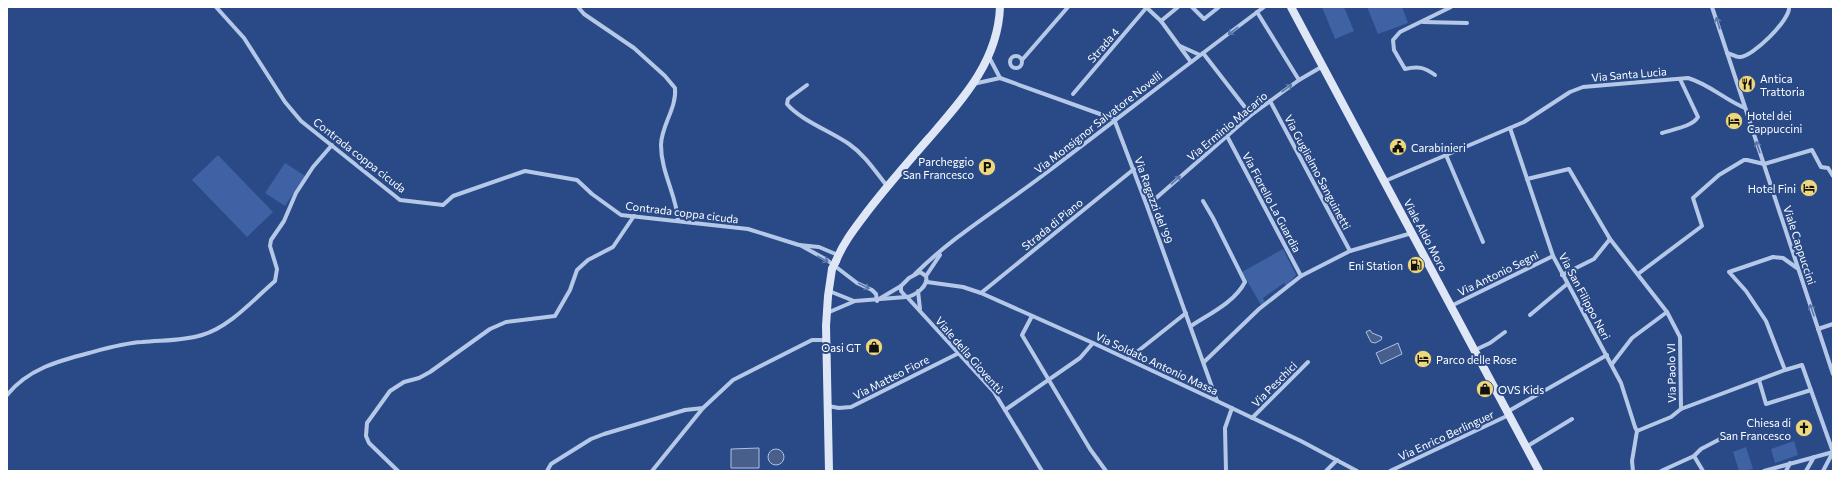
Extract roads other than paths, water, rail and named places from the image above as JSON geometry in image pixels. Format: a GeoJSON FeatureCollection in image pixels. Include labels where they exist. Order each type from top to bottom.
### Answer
{"type":"FeatureCollection","features":[{"type":"Feature","properties":{"kind":"main road"},"geometry":{"type":"LineString","coordinates":[[829,471],[827,313],[828,291],[832,269],[850,235],[887,186],[952,112],[973,84],[989,57],[998,26],[1000,7]]}},
{"type":"Feature","properties":{"kind":"main road","name":"Viale Aldo Moro"},"geometry":{"type":"LineString","coordinates":[[1292,8],[1539,471]]}},
{"type":"Feature","properties":{"kind":"street","name":"Contrada coppa cicuda"},"geometry":{"type":"LineString","coordinates":[[216,7],[244,38],[285,102],[302,121],[400,200],[443,205],[453,196],[525,171],[577,180],[592,194],[621,215],[748,229],[799,245],[819,247],[837,258]]}},
{"type":"Feature","properties":{"kind":"street"},"geometry":{"type":"LineString","coordinates":[[578,7],[584,14],[634,48],[665,76],[675,88],[674,102],[663,135],[661,148],[665,175],[678,221]]}},
{"type":"Feature","properties":{"kind":"street"},"geometry":{"type":"LineString","coordinates":[[1022,60],[1068,7]]}},
{"type":"Feature","properties":{"kind":"street"},"geometry":{"type":"LineString","coordinates":[[1147,7],[1161,21],[1191,62]]}},
{"type":"Feature","properties":{"kind":"street","name":"Strada 4"},"geometry":{"type":"LineString","coordinates":[[1073,94],[1147,7]]}},
{"type":"Feature","properties":{"kind":"street"},"geometry":{"type":"LineString","coordinates":[[1161,21],[1178,7]]}},
{"type":"Feature","properties":{"kind":"street"},"geometry":{"type":"LineString","coordinates":[[1192,7],[1204,19],[1219,7]]}},
{"type":"Feature","properties":{"kind":"street","name":"Via Monsignor Salvatore Novelli"},"geometry":{"type":"LineString","coordinates":[[877,301],[901,286],[944,249],[1042,177],[1114,120],[1264,7]]}},
{"type":"Feature","properties":{"kind":"street"},"geometry":{"type":"LineString","coordinates":[[1435,75],[1426,68],[1420,67],[1405,69],[1394,50],[1393,40],[1400,32],[1451,7]]}},
{"type":"Feature","properties":{"kind":"street","name":"Viale Cappuccini"},"geometry":{"type":"LineString","coordinates":[[1712,7],[1833,374]]}},
{"type":"Feature","properties":{"kind":"street"},"geometry":{"type":"LineString","coordinates":[[1727,52],[1740,57],[1751,54],[1784,20],[1789,7]]}},
{"type":"Feature","properties":{"kind":"street"},"geometry":{"type":"LineString","coordinates":[[1257,12],[1299,80]]}},
{"type":"Feature","properties":{"kind":"street"},"geometry":{"type":"LineString","coordinates":[[1421,22],[1466,23]]}},
{"type":"Feature","properties":{"kind":"street"},"geometry":{"type":"LineString","coordinates":[[1179,46],[1201,54],[1251,115]]}},
{"type":"Feature","properties":{"kind":"street"},"geometry":{"type":"LineString","coordinates":[[989,57],[1000,78]]}},
{"type":"Feature","properties":{"kind":"street","name":"Via Erminio Macario"},"geometry":{"type":"LineString","coordinates":[[1147,206],[1251,115],[1299,80],[1323,66]]}},
{"type":"Feature","properties":{"kind":"street"},"geometry":{"type":"LineString","coordinates":[[973,84],[1000,78],[1114,120]]}},
{"type":"Feature","properties":{"kind":"street","name":"Via Santa Lucia"},"geometry":{"type":"LineString","coordinates":[[1385,181],[1524,122],[1570,92],[1583,87],[1688,78],[1697,81],[1732,103],[1746,108]]}},
{"type":"Feature","properties":{"kind":"street"},"geometry":{"type":"LineString","coordinates":[[1662,133],[1685,125],[1696,120],[1698,117],[1680,79]]}},
{"type":"Feature","properties":{"kind":"street"},"geometry":{"type":"LineString","coordinates":[[807,85],[788,99],[787,104],[795,111],[848,143],[861,153],[887,186]]}},
{"type":"Feature","properties":{"kind":"street","name":"Via Guglielmo Sanguinetti"},"geometry":{"type":"LineString","coordinates":[[1270,101],[1350,251]]}},
{"type":"Feature","properties":{"kind":"street","name":"Via Ragazzi del '99"},"geometry":{"type":"LineString","coordinates":[[1114,120],[1134,169],[1217,401]]}},
{"type":"Feature","properties":{"kind":"street","name":"Via San Filippo Neri"},"geometry":{"type":"LineString","coordinates":[[1510,128],[1553,256],[1562,275],[1612,364],[1620,383],[1634,427],[1637,431]]}},
{"type":"Feature","properties":{"kind":"street","name":"Via Fiorello La Guardia"},"geometry":{"type":"LineString","coordinates":[[1227,136],[1301,276]]}},
{"type":"Feature","properties":{"kind":"street"},"geometry":{"type":"LineString","coordinates":[[7,395],[23,378],[36,370],[65,358],[120,344],[190,338],[204,335],[228,321],[275,281],[277,268],[271,250],[271,240],[284,221],[296,193],[313,167],[332,145]]}},
{"type":"Feature","properties":{"kind":"street"},"geometry":{"type":"LineString","coordinates":[[1638,274],[1702,226],[1693,198],[1719,175],[1744,160],[1764,164],[1812,150],[1821,167],[1828,168],[1833,176]]}},
{"type":"Feature","properties":{"kind":"street"},"geometry":{"type":"LineString","coordinates":[[1446,155],[1484,242]]}},
{"type":"Feature","properties":{"kind":"street","name":"Strada di Piano"},"geometry":{"type":"LineString","coordinates":[[981,293],[1134,169]]}},
{"type":"Feature","properties":{"kind":"street","name":"Via Paolo VI"},"geometry":{"type":"LineString","coordinates":[[1527,179],[1569,169],[1610,239],[1667,312],[1680,337],[1681,409],[1671,417],[1637,431]]}},
{"type":"Feature","properties":{"kind":"street"},"geometry":{"type":"LineString","coordinates":[[1191,326],[1224,305],[1241,290],[1245,282],[1203,201]]}},
{"type":"Feature","properties":{"kind":"street"},"geometry":{"type":"LineString","coordinates":[[398,471],[369,443],[366,436],[367,422],[390,391],[404,382],[419,378],[430,372],[490,330],[506,322],[555,316],[570,290],[577,270],[588,260],[613,247],[634,216]]}},
{"type":"Feature","properties":{"kind":"street"},"geometry":{"type":"LineString","coordinates":[[1204,362],[1260,308],[1301,276],[1350,251],[1412,233]]}},
{"type":"Feature","properties":{"kind":"street"},"geometry":{"type":"LineString","coordinates":[[1562,275],[1594,258],[1610,239]]}},
{"type":"Feature","properties":{"kind":"street"},"geometry":{"type":"LineString","coordinates":[[799,245],[827,260],[857,283],[872,290],[876,294],[877,301]]}},
{"type":"Feature","properties":{"kind":"street","name":"Via Monsignor Salvatore Novelli"},"geometry":{"type":"LineString","coordinates":[[907,297],[918,291],[944,249]]}},
{"type":"Feature","properties":{"kind":"street","name":"Via Antonio Segni"},"geometry":{"type":"LineString","coordinates":[[1451,306],[1553,256]]}},
{"type":"Feature","properties":{"kind":"street"},"geometry":{"type":"LineString","coordinates":[[1785,370],[1766,321],[1746,291],[1729,272],[1773,257],[1784,258],[1797,268]]}},
{"type":"Feature","properties":{"kind":"street","name":"Via Soldato Antonio Massa"},"geometry":{"type":"LineString","coordinates":[[915,274],[922,272],[927,278],[944,284],[981,293],[1128,359],[1232,408],[1301,441],[1357,471]]}},
{"type":"Feature","properties":{"kind":"street"},"geometry":{"type":"LineString","coordinates":[[1530,315],[1567,284]]}},
{"type":"Feature","properties":{"kind":"street","name":"Viale della Gioventù"},"geometry":{"type":"LineString","coordinates":[[901,286],[901,291],[994,392],[1042,471]]}},
{"type":"Feature","properties":{"kind":"street"},"geometry":{"type":"LineString","coordinates":[[828,291],[855,301],[877,301],[907,297]]}},
{"type":"Feature","properties":{"kind":"street","name":"Viale della Gioventù"},"geometry":{"type":"LineString","coordinates":[[918,291],[918,305],[921,313]]}},
{"type":"Feature","properties":{"kind":"street"},"geometry":{"type":"LineString","coordinates":[[827,313],[855,301]]}},
{"type":"Feature","properties":{"kind":"street"},"geometry":{"type":"LineString","coordinates":[[1612,364],[1632,338],[1667,312]]}},
{"type":"Feature","properties":{"kind":"street"},"geometry":{"type":"LineString","coordinates":[[1128,359],[1186,313]]}},
{"type":"Feature","properties":{"kind":"street"},"geometry":{"type":"LineString","coordinates":[[1032,316],[1022,335],[1090,449],[1106,471]]}},
{"type":"Feature","properties":{"kind":"street"},"geometry":{"type":"LineString","coordinates":[[1818,328],[1833,324]]}},
{"type":"Feature","properties":{"kind":"street"},"geometry":{"type":"LineString","coordinates":[[1474,350],[1490,343],[1505,332]]}},
{"type":"Feature","properties":{"kind":"street"},"geometry":{"type":"LineString","coordinates":[[652,471],[703,408],[733,380],[812,340],[827,340]]}},
{"type":"Feature","properties":{"kind":"street"},"geometry":{"type":"LineString","coordinates":[[1005,410],[1080,358],[1093,343]]}},
{"type":"Feature","properties":{"kind":"street","name":"Via Matteo Fiore"},"geometry":{"type":"LineString","coordinates":[[828,406],[839,408],[851,407],[959,353]]}},
{"type":"Feature","properties":{"kind":"street","name":"Via Enrico Berlinguer"},"geometry":{"type":"LineString","coordinates":[[1390,471],[1508,414],[1607,355]]}},
{"type":"Feature","properties":{"kind":"street","name":"Via Peschici"},"geometry":{"type":"LineString","coordinates":[[1252,418],[1308,362]]}},
{"type":"Feature","properties":{"kind":"street"},"geometry":{"type":"LineString","coordinates":[[1681,409],[1802,364],[1833,452],[1823,471]]}},
{"type":"Feature","properties":{"kind":"street"},"geometry":{"type":"LineString","coordinates":[[1759,380],[1766,404],[1811,390]]}},
{"type":"Feature","properties":{"kind":"street"},"geometry":{"type":"LineString","coordinates":[[547,471],[551,464],[591,439],[686,410],[703,408]]}},
{"type":"Feature","properties":{"kind":"street"},"geometry":{"type":"LineString","coordinates":[[1226,471],[1224,428],[1232,408]]}},
{"type":"Feature","properties":{"kind":"street"},"geometry":{"type":"LineString","coordinates":[[1526,447],[1572,419]]}},
{"type":"Feature","properties":{"kind":"street"},"geometry":{"type":"LineString","coordinates":[[1633,471],[1632,462],[1637,431]]}},
{"type":"Feature","properties":{"kind":"street"},"geometry":{"type":"LineString","coordinates":[[1661,471],[1694,456],[1700,449],[1724,437]]}},
{"type":"Feature","properties":{"kind":"street"},"geometry":{"type":"LineString","coordinates":[[1767,470],[1833,452]]}},
{"type":"Feature","properties":{"kind":"street"},"geometry":{"type":"LineString","coordinates":[[1694,456],[1703,471]]}},
{"type":"Feature","properties":{"kind":"street"},"geometry":{"type":"LineString","coordinates":[[1806,471],[1814,456]]}},
{"type":"Feature","properties":{"kind":"street"},"geometry":{"type":"LineString","coordinates":[[1326,471],[1337,460]]}},
{"type":"Feature","properties":{"kind":"street"},"geometry":{"type":"LineString","coordinates":[[1786,471],[1790,463]]}},
{"type":"Feature","properties":{"kind":"place","name":"Antica Trattoria"},"geometry":{"type":"Point","coordinates":[1747,84]}},
{"type":"Feature","properties":{"kind":"place","name":"Hotel dei Cappuccini"},"geometry":{"type":"Point","coordinates":[1734,121]}},
{"type":"Feature","properties":{"kind":"place","name":"Carabinieri"},"geometry":{"type":"Point","coordinates":[1398,147]}},
{"type":"Feature","properties":{"kind":"place","name":"Parcheggio San Francesco"},"geometry":{"type":"Point","coordinates":[987,167]}},
{"type":"Feature","properties":{"kind":"place","name":"Hotel Fini"},"geometry":{"type":"Point","coordinates":[1809,188]}},
{"type":"Feature","properties":{"kind":"place","name":"Eni Station"},"geometry":{"type":"Point","coordinates":[1416,265]}},
{"type":"Feature","properties":{"kind":"place","name":"Oasi GT"},"geometry":{"type":"Point","coordinates":[874,347]}},
{"type":"Feature","properties":{"kind":"place","name":"Parco delle Rose"},"geometry":{"type":"Point","coordinates":[1423,359]}},
{"type":"Feature","properties":{"kind":"place","name":"OVS Kids"},"geometry":{"type":"Point","coordinates":[1485,389]}},
{"type":"Feature","properties":{"kind":"place","name":"Chiesa di San Francesco"},"geometry":{"type":"Point","coordinates":[1804,428]}}]}
